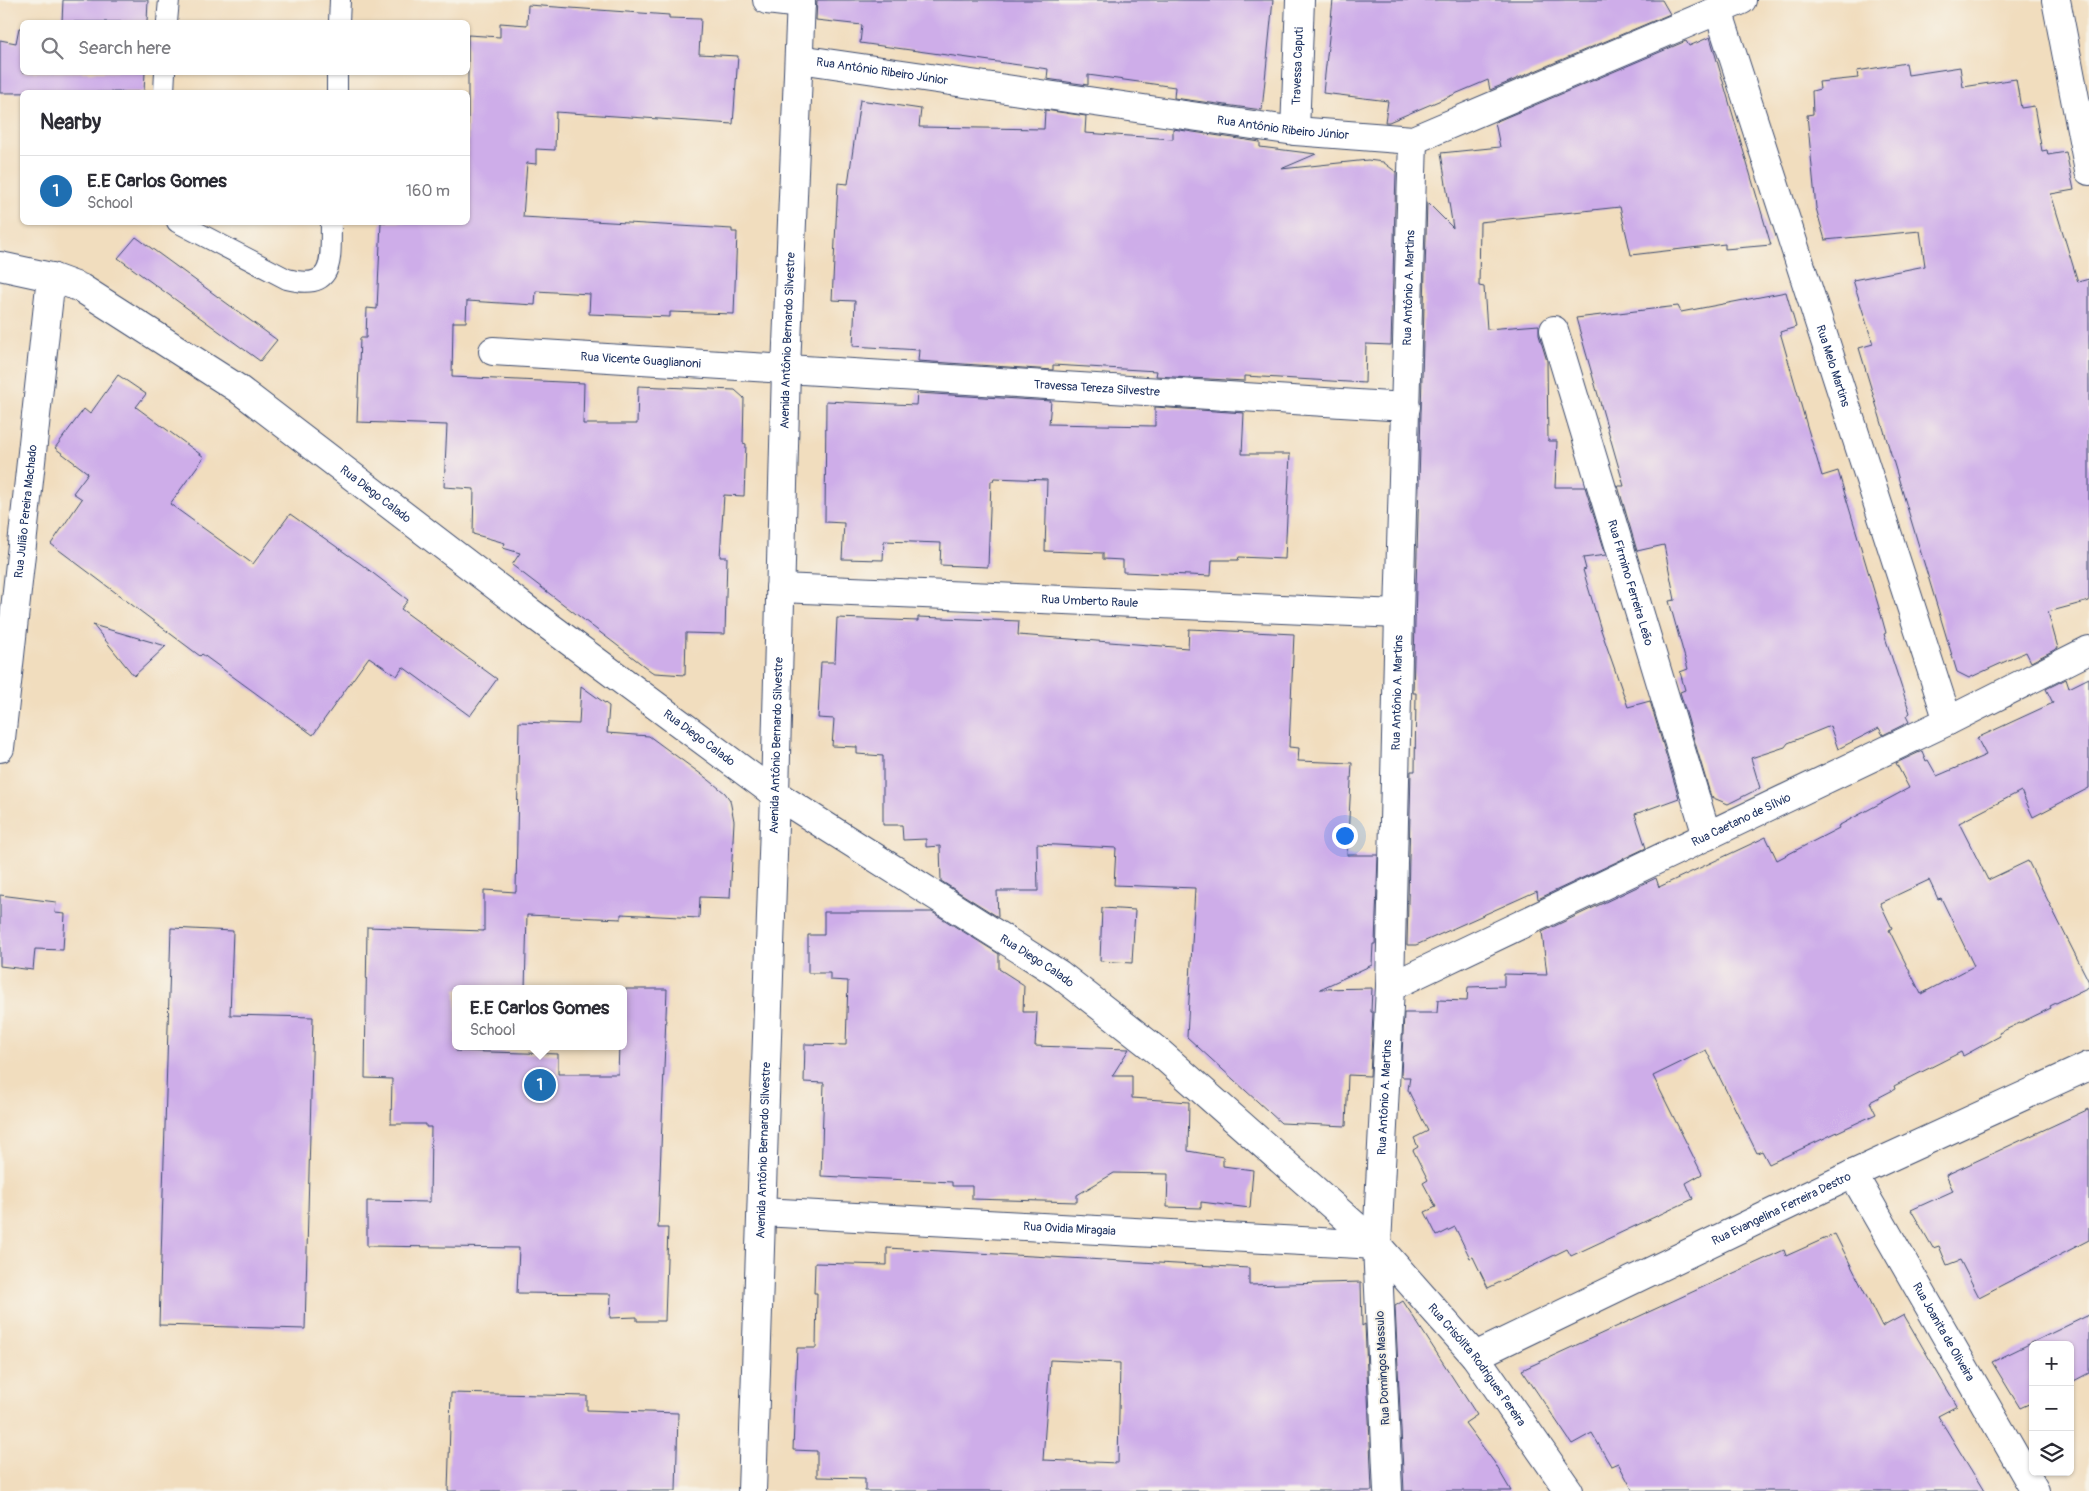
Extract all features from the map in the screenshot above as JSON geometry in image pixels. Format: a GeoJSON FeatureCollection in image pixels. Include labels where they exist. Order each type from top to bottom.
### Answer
{"type":"FeatureCollection","features":[{"type":"Feature","properties":{"kind":"street"},"geometry":{"type":"LineString","coordinates":[[767,0],[801,2]]}},
{"type":"Feature","properties":{"kind":"street","name":"Travessa Caputi"},"geometry":{"type":"LineString","coordinates":[[1295,131],[1300,0]]}},
{"type":"Feature","properties":{"kind":"street"},"geometry":{"type":"LineString","coordinates":[[2056,0],[2089,171]]}},
{"type":"Feature","properties":{"kind":"street","name":"Avenida Antônio Bernardo Silvestre"},"geometry":{"type":"LineString","coordinates":[[752,1491],[775,794],[786,368],[801,2]]}},
{"type":"Feature","properties":{"kind":"street","name":"Rua Antônio Ribeiro Júnior"},"geometry":{"type":"LineString","coordinates":[[799,59],[1295,131],[1413,140],[1730,5]]}},
{"type":"Feature","properties":{"kind":"street","name":"Rua Melo Martins"},"geometry":{"type":"LineString","coordinates":[[1730,5],[1948,721]]}},
{"type":"Feature","properties":{"kind":"street","name":"Rua Antônio A. Martins"},"geometry":{"type":"LineString","coordinates":[[1377,1245],[1390,987],[1398,614],[1413,140]]}},
{"type":"Feature","properties":{"kind":"street","name":"Rua Diego Calado"},"geometry":{"type":"LineString","coordinates":[[0,266],[51,277],[81,288],[237,388],[506,594],[775,794],[1059,974],[1160,1052],[1377,1245]]}},
{"type":"Feature","properties":{"kind":"street","name":"Rua Julião Pereira Machado"},"geometry":{"type":"LineString","coordinates":[[0,748],[51,277]]}},
{"type":"Feature","properties":{"kind":"street","name":"Rua Firmino Ferreira Leão"},"geometry":{"type":"LineString","coordinates":[[1554,330],[1707,836]]}},
{"type":"Feature","properties":{"kind":"street","name":"Rua Vicente Guaglianoni"},"geometry":{"type":"LineString","coordinates":[[493,351],[786,368]]}},
{"type":"Feature","properties":{"kind":"street","name":"Travessa Tereza Silvestre"},"geometry":{"type":"LineString","coordinates":[[786,368],[1406,407]]}},
{"type":"Feature","properties":{"kind":"street","name":"Rua Umberto Raule"},"geometry":{"type":"LineString","coordinates":[[780,588],[1398,614]]}},
{"type":"Feature","properties":{"kind":"street","name":"Rua Caetano de Sílvio"},"geometry":{"type":"LineString","coordinates":[[1390,987],[1948,721],[2089,650]]}},
{"type":"Feature","properties":{"kind":"street","name":"Rua Evangelina Ferreira Destro"},"geometry":{"type":"LineString","coordinates":[[1475,1356],[1853,1174],[2089,1066]]}},
{"type":"Feature","properties":{"kind":"street","name":"Rua Joanita de Oliveira"},"geometry":{"type":"LineString","coordinates":[[1853,1174],[2035,1491]]}},
{"type":"Feature","properties":{"kind":"street","name":"Rua Ovidia Miragaia"},"geometry":{"type":"LineString","coordinates":[[762,1212],[1377,1245]]}},
{"type":"Feature","properties":{"kind":"street","name":"Rua Crisólita Rodrigues Pereira"},"geometry":{"type":"LineString","coordinates":[[1377,1245],[1475,1356],[1569,1491]]}},
{"type":"Feature","properties":{"kind":"street","name":"Rua Domingos Massulo"},"geometry":{"type":"LineString","coordinates":[[1377,1245],[1388,1491]]}},
{"type":"Feature","properties":{"kind":"lane"},"geometry":{"type":"LineString","coordinates":[[167,20],[169,0]]}},
{"type":"Feature","properties":{"kind":"lane"},"geometry":{"type":"LineString","coordinates":[[339,20],[340,0]]}},
{"type":"Feature","properties":{"kind":"lane"},"geometry":{"type":"LineString","coordinates":[[164,90],[165,75]]}},
{"type":"Feature","properties":{"kind":"lane"},"geometry":{"type":"LineString","coordinates":[[336,90],[337,75]]}},
{"type":"Feature","properties":{"kind":"lane"},"geometry":{"type":"LineString","coordinates":[[183,225],[287,279],[302,283],[316,281],[324,276],[330,268],[331,225]]}},
{"type":"Feature","properties":{"kind":"building"},"geometry":{"type":"Polygon","coordinates":[[[63,0],[148,0],[147,20],[62,20],[63,0]]]}},
{"type":"Feature","properties":{"kind":"building"},"geometry":{"type":"Polygon","coordinates":[[[817,0],[1273,0],[1262,110],[1174,98],[1175,87],[1088,75],[1088,85],[1047,79],[1048,69],[860,43],[862,25],[816,20],[817,0]]]}},
{"type":"Feature","properties":{"kind":"building"},"geometry":{"type":"Polygon","coordinates":[[[1333,0],[1662,0],[1670,14],[1490,90],[1488,80],[1389,122],[1385,122],[1388,101],[1323,93],[1333,0]]]}},
{"type":"Feature","properties":{"kind":"building"},"geometry":{"type":"Polygon","coordinates":[[[528,5],[669,15],[669,18],[701,19],[699,54],[738,56],[733,124],[556,112],[555,150],[536,149],[536,164],[527,163],[523,217],[732,229],[732,232],[737,232],[734,314],[670,312],[670,317],[589,314],[590,294],[536,291],[535,305],[467,301],[466,322],[453,322],[452,377],[584,383],[583,424],[637,424],[638,386],[735,390],[744,398],[743,443],[746,444],[744,496],[724,495],[720,557],[727,557],[725,634],[686,633],[685,675],[652,672],[512,565],[520,553],[503,548],[505,543],[473,534],[474,489],[444,487],[447,425],[357,422],[360,338],[366,338],[367,308],[377,309],[381,225],[470,225],[470,90],[468,90],[468,75],[470,75],[470,35],[500,37],[500,23],[527,25],[528,5]]]}},
{"type":"Feature","properties":{"kind":"building"},"geometry":{"type":"Polygon","coordinates":[[[20,28],[20,75],[145,75],[144,90],[20,90],[20,93],[0,93],[0,40],[16,43],[20,28]]]}},
{"type":"Feature","properties":{"kind":"building"},"geometry":{"type":"Polygon","coordinates":[[[1710,37],[1771,245],[1725,249],[1725,244],[1631,255],[1620,207],[1480,222],[1479,286],[1484,287],[1487,329],[1539,325],[1539,335],[1547,361],[1548,441],[1557,441],[1555,487],[1585,487],[1606,555],[1583,558],[1586,569],[1583,570],[1601,630],[1628,707],[1650,701],[1679,798],[1635,814],[1646,848],[1538,899],[1537,891],[1416,945],[1407,945],[1411,771],[1415,771],[1416,693],[1413,693],[1427,202],[1453,228],[1441,153],[1500,147],[1495,122],[1686,41],[1689,46],[1710,37]]]}},
{"type":"Feature","properties":{"kind":"building"},"geometry":{"type":"Polygon","coordinates":[[[1906,63],[1908,75],[1960,67],[1963,87],[2016,79],[2021,108],[2034,106],[2042,151],[2047,150],[2048,155],[2066,152],[2074,190],[2051,194],[2078,282],[2089,279],[2089,601],[2048,612],[2058,648],[2031,662],[2026,652],[1969,678],[1957,672],[1859,348],[1873,344],[1853,280],[1925,266],[1920,231],[1825,240],[1816,208],[1807,115],[1813,114],[1812,91],[1820,89],[1819,82],[1858,78],[1857,71],[1906,63]]]}},
{"type":"Feature","properties":{"kind":"building"},"geometry":{"type":"Polygon","coordinates":[[[860,100],[921,109],[919,127],[1044,129],[1045,110],[1086,116],[1085,133],[1173,139],[1173,129],[1260,142],[1260,147],[1316,154],[1281,169],[1368,160],[1383,162],[1396,172],[1391,345],[1366,344],[1365,383],[1245,376],[1245,381],[1156,376],[1157,371],[1053,365],[1053,370],[918,361],[919,350],[853,346],[855,301],[832,300],[838,183],[848,184],[860,100]]]}},
{"type":"Feature","properties":{"kind":"building"},"geometry":{"type":"Polygon","coordinates":[[[136,237],[277,340],[260,361],[118,258],[136,237]]]}},
{"type":"Feature","properties":{"kind":"building"},"geometry":{"type":"Polygon","coordinates":[[[1786,292],[1796,327],[1780,332],[1822,476],[1838,471],[1880,611],[1886,633],[1884,634],[1910,713],[1906,716],[1909,722],[1883,735],[1879,728],[1838,749],[1830,726],[1788,743],[1785,747],[1751,758],[1760,788],[1728,804],[1711,797],[1680,692],[1685,690],[1680,672],[1688,669],[1669,601],[1675,600],[1664,545],[1637,551],[1618,486],[1624,486],[1576,318],[1678,306],[1681,312],[1786,292]]]}},
{"type":"Feature","properties":{"kind":"building"},"geometry":{"type":"Polygon","coordinates":[[[118,375],[146,394],[136,407],[204,457],[170,504],[253,564],[290,514],[361,564],[408,600],[401,609],[497,679],[470,716],[403,667],[397,676],[369,657],[313,735],[202,654],[200,656],[51,544],[82,499],[73,493],[88,473],[55,448],[84,409],[90,414],[118,375]]]}},
{"type":"Feature","properties":{"kind":"building"},"geometry":{"type":"Polygon","coordinates":[[[917,393],[1051,401],[1049,424],[1155,426],[1155,407],[1244,413],[1242,454],[1290,454],[1285,559],[1239,557],[1238,560],[1212,560],[1211,576],[1123,572],[1123,560],[1103,559],[1103,553],[1045,551],[1047,480],[994,478],[991,481],[988,567],[940,565],[941,543],[884,541],[883,560],[842,559],[844,523],[825,522],[826,401],[916,405],[917,393]]]}},
{"type":"Feature","properties":{"kind":"building"},"geometry":{"type":"Polygon","coordinates":[[[918,617],[1019,621],[1018,635],[1188,648],[1189,629],[1294,634],[1289,747],[1299,748],[1298,761],[1352,763],[1347,855],[1378,855],[1375,944],[1373,944],[1372,965],[1320,989],[1372,988],[1371,1012],[1373,1012],[1370,1076],[1348,1075],[1346,1126],[1281,1123],[1187,1037],[1195,888],[1114,885],[1116,848],[1037,844],[1038,891],[997,891],[998,917],[941,881],[940,846],[926,847],[926,839],[903,840],[902,825],[883,825],[883,756],[857,754],[857,747],[832,746],[834,719],[818,718],[821,662],[835,662],[837,618],[918,621],[918,617]]]}},
{"type":"Feature","properties":{"kind":"building"},"geometry":{"type":"Polygon","coordinates":[[[93,625],[166,646],[134,676],[93,625]]]}},
{"type":"Feature","properties":{"kind":"building"},"geometry":{"type":"Polygon","coordinates":[[[2089,678],[2089,788],[2033,817],[2021,791],[1959,823],[1988,880],[2028,861],[2089,982],[2089,987],[1999,1033],[2000,1036],[1963,1056],[1961,1052],[1894,1086],[1895,1089],[1870,1102],[1876,1114],[1769,1164],[1762,1151],[1757,1153],[1706,1050],[1653,1076],[1702,1174],[1686,1183],[1693,1199],[1571,1256],[1567,1249],[1488,1288],[1473,1257],[1470,1258],[1455,1227],[1437,1236],[1425,1212],[1436,1207],[1423,1183],[1428,1180],[1413,1150],[1418,1147],[1414,1138],[1428,1131],[1408,1090],[1410,1077],[1402,1077],[1401,1075],[1404,1013],[1437,1013],[1438,1000],[1467,1001],[1468,987],[1504,986],[1504,974],[1547,975],[1542,932],[1656,878],[1659,887],[1766,837],[1777,860],[1839,828],[1838,826],[1909,788],[1896,763],[1922,751],[1926,761],[1928,760],[1937,776],[1986,755],[1977,738],[2053,703],[2046,689],[2066,679],[2069,688],[2089,678]],[[1929,880],[1880,903],[1892,928],[1889,930],[1921,994],[1974,966],[1941,898],[1938,899],[1929,880]]]}},
{"type":"Feature","properties":{"kind":"building"},"geometry":{"type":"Polygon","coordinates":[[[581,686],[609,706],[607,733],[649,736],[725,793],[730,800],[734,821],[730,898],[700,897],[699,918],[621,914],[621,919],[527,915],[525,985],[452,985],[452,1050],[558,1054],[558,1074],[618,1074],[619,1050],[627,1050],[627,989],[667,989],[658,1228],[668,1228],[665,1321],[637,1321],[637,1317],[610,1318],[611,1294],[517,1293],[519,1248],[367,1246],[367,1201],[430,1202],[431,1127],[426,1127],[426,1124],[391,1124],[392,1079],[365,1078],[367,927],[484,931],[484,890],[516,892],[519,722],[579,724],[581,686]]]}},
{"type":"Feature","properties":{"kind":"building"},"geometry":{"type":"Polygon","coordinates":[[[0,895],[56,902],[55,913],[65,914],[63,950],[35,949],[33,970],[0,966],[0,895]]]}},
{"type":"Feature","properties":{"kind":"building"},"geometry":{"type":"Polygon","coordinates":[[[1102,908],[1135,910],[1132,963],[1100,961],[1102,908]]]}},
{"type":"Feature","properties":{"kind":"building"},"geometry":{"type":"Polygon","coordinates":[[[824,912],[932,912],[999,954],[999,969],[1024,985],[1023,1012],[1037,1012],[1035,1046],[1129,1049],[1112,1076],[1132,1076],[1132,1098],[1189,1102],[1188,1151],[1223,1157],[1223,1166],[1253,1170],[1250,1208],[1201,1202],[1201,1208],[1167,1207],[1168,1174],[1114,1173],[1077,1195],[1077,1202],[972,1199],[972,1186],[952,1186],[952,1182],[821,1176],[824,1083],[804,1082],[805,1044],[846,1045],[848,981],[830,980],[830,973],[808,973],[808,935],[824,935],[824,912]]]}},
{"type":"Feature","properties":{"kind":"building"},"geometry":{"type":"Polygon","coordinates":[[[171,928],[233,931],[230,1015],[313,1017],[305,1329],[159,1325],[171,928]]]}},
{"type":"Feature","properties":{"kind":"building"},"geometry":{"type":"Polygon","coordinates":[[[2089,1109],[2089,1240],[1979,1297],[1960,1260],[1947,1265],[1939,1246],[1933,1248],[1911,1210],[1953,1191],[1946,1175],[2089,1109]]]}},
{"type":"Feature","properties":{"kind":"building"},"geometry":{"type":"Polygon","coordinates":[[[1835,1234],[1882,1327],[1904,1315],[1957,1406],[1938,1416],[1984,1491],[1633,1491],[1618,1463],[1611,1466],[1592,1433],[1572,1444],[1522,1370],[1784,1250],[1786,1256],[1835,1234]]]}},
{"type":"Feature","properties":{"kind":"building"},"geometry":{"type":"Polygon","coordinates":[[[887,1248],[1249,1268],[1249,1285],[1361,1282],[1362,1326],[1365,1324],[1372,1491],[865,1491],[865,1478],[817,1477],[817,1451],[793,1450],[797,1348],[816,1348],[817,1293],[814,1293],[815,1263],[887,1265],[887,1248]],[[1050,1360],[1043,1460],[1118,1463],[1120,1363],[1050,1360]]]}},
{"type":"Feature","properties":{"kind":"building"},"geometry":{"type":"Polygon","coordinates":[[[1403,1301],[1477,1415],[1465,1423],[1494,1462],[1511,1491],[1404,1491],[1395,1306],[1403,1301]]]}},
{"type":"Feature","properties":{"kind":"building"},"geometry":{"type":"Polygon","coordinates":[[[2089,1315],[2089,1373],[2074,1381],[2074,1341],[2035,1341],[2089,1315]]]}},
{"type":"Feature","properties":{"kind":"building"},"geometry":{"type":"Polygon","coordinates":[[[2029,1344],[2029,1404],[2020,1408],[1992,1362],[2029,1344]]]}},
{"type":"Feature","properties":{"kind":"building"},"geometry":{"type":"Polygon","coordinates":[[[451,1393],[587,1396],[587,1410],[678,1413],[676,1491],[448,1491],[451,1393]]]}},
{"type":"Feature","properties":{"kind":"place","name":"E.E Carlos Gomes"},"geometry":{"type":"Point","coordinates":[540,1085]}}]}
